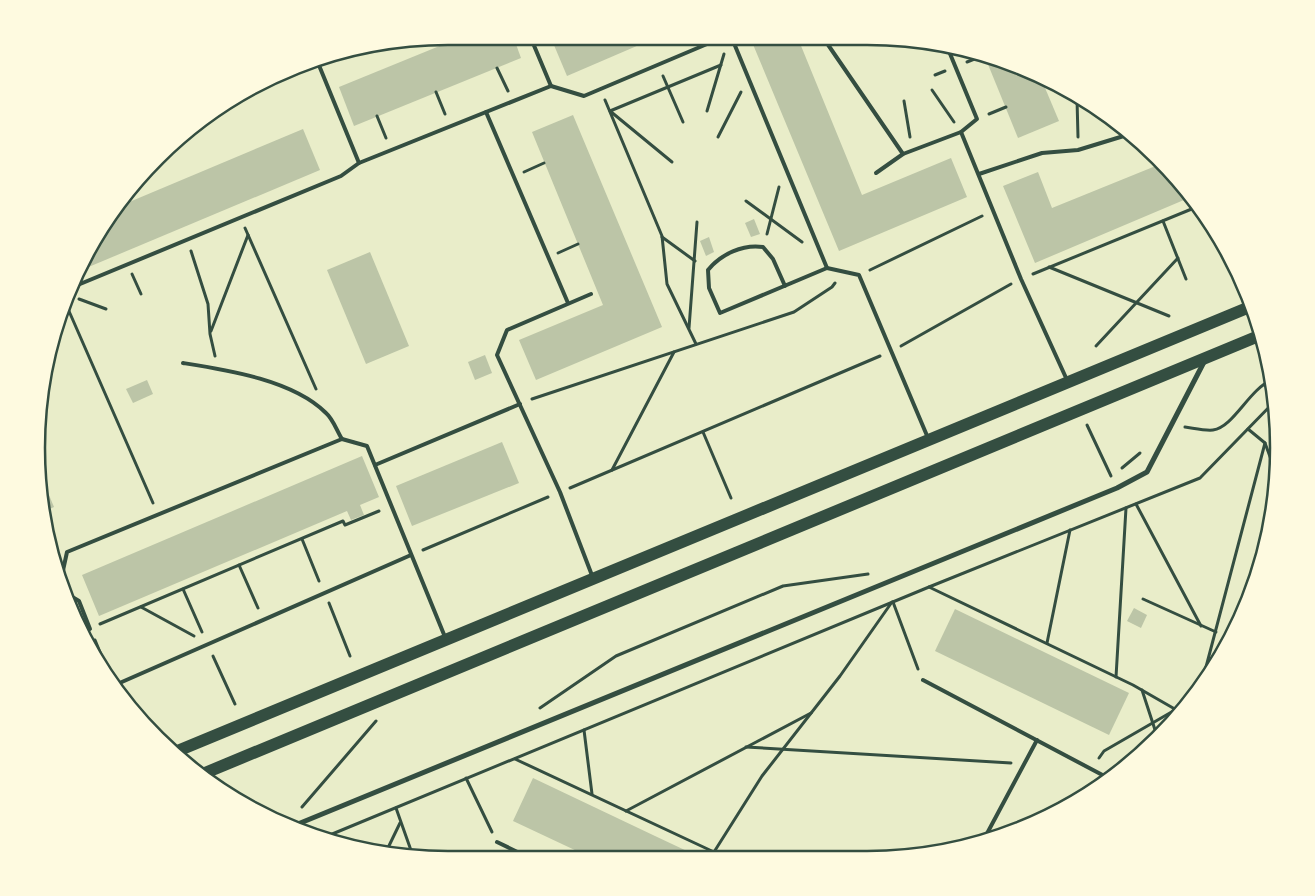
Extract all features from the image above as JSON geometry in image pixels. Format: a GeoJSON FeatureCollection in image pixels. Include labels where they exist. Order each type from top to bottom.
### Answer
{"type":"FeatureCollection","features":[{"type":"Feature","properties":{"kind":"main road"},"geometry":{"type":"LineString","coordinates":[[181,750],[1245,309]]}},
{"type":"Feature","properties":{"kind":"main road"},"geometry":{"type":"LineString","coordinates":[[211,774],[1254,338]]}},
{"type":"Feature","properties":{"kind":"street"},"geometry":{"type":"LineString","coordinates":[[301,823],[1117,488],[1147,472],[1207,357]]}},
{"type":"Feature","properties":{"kind":"lane"},"geometry":{"type":"LineString","coordinates":[[534,45],[551,86]]}},
{"type":"Feature","properties":{"kind":"lane"},"geometry":{"type":"LineString","coordinates":[[81,284],[341,176],[359,163],[551,86],[584,96],[704,45]]}},
{"type":"Feature","properties":{"kind":"lane"},"geometry":{"type":"LineString","coordinates":[[735,45],[827,268]]}},
{"type":"Feature","properties":{"kind":"lane"},"geometry":{"type":"LineString","coordinates":[[828,45],[903,154]]}},
{"type":"Feature","properties":{"kind":"lane"},"geometry":{"type":"LineString","coordinates":[[876,173],[903,154],[961,132],[977,119],[950,54]]}},
{"type":"Feature","properties":{"kind":"lane"},"geometry":{"type":"LineString","coordinates":[[319,66],[359,163]]}},
{"type":"Feature","properties":{"kind":"lane"},"geometry":{"type":"LineString","coordinates":[[486,112],[568,303]]}},
{"type":"Feature","properties":{"kind":"lane"},"geometry":{"type":"LineString","coordinates":[[961,132],[1021,279],[1068,382]]}},
{"type":"Feature","properties":{"kind":"lane"},"geometry":{"type":"LineString","coordinates":[[979,174],[1042,152],[1078,150],[1122,136]]}},
{"type":"Feature","properties":{"kind":"lane"},"geometry":{"type":"LineString","coordinates":[[785,286],[773,260],[763,247],[750,245],[717,259],[708,270],[709,288],[720,313],[785,286],[827,268],[858,275],[929,440]]}},
{"type":"Feature","properties":{"kind":"lane"},"geometry":{"type":"LineString","coordinates":[[590,294],[507,330],[498,355],[560,492],[593,579]]}},
{"type":"Feature","properties":{"kind":"lane"},"geometry":{"type":"LineString","coordinates":[[182,363],[255,377],[291,389],[326,413],[342,439]]}},
{"type":"Feature","properties":{"kind":"lane"},"geometry":{"type":"LineString","coordinates":[[376,465],[520,404]]}},
{"type":"Feature","properties":{"kind":"lane"},"geometry":{"type":"LineString","coordinates":[[63,568],[67,552],[342,439],[368,446],[446,640]]}},
{"type":"Feature","properties":{"kind":"lane"},"geometry":{"type":"LineString","coordinates":[[121,683],[207,643],[411,555]]}},
{"type":"Feature","properties":{"kind":"lane"},"geometry":{"type":"LineString","coordinates":[[75,599],[78,601],[90,629]]}},
{"type":"Feature","properties":{"kind":"lane"},"geometry":{"type":"LineString","coordinates":[[923,680],[1102,775]]}},
{"type":"Feature","properties":{"kind":"lane"},"geometry":{"type":"LineString","coordinates":[[987,833],[1037,740]]}},
{"type":"Feature","properties":{"kind":"lane"},"geometry":{"type":"LineString","coordinates":[[497,842],[516,851]]}},
{"type":"Feature","properties":{"kind":"path"},"geometry":{"type":"LineString","coordinates":[[707,111],[725,51]]}},
{"type":"Feature","properties":{"kind":"path"},"geometry":{"type":"LineString","coordinates":[[610,111],[721,65]]}},
{"type":"Feature","properties":{"kind":"path"},"geometry":{"type":"LineString","coordinates":[[497,68],[513,101]]}},
{"type":"Feature","properties":{"kind":"path"},"geometry":{"type":"LineString","coordinates":[[718,137],[748,79]]}},
{"type":"Feature","properties":{"kind":"path"},"geometry":{"type":"LineString","coordinates":[[668,87],[682,122]]}},
{"type":"Feature","properties":{"kind":"path"},"geometry":{"type":"LineString","coordinates":[[601,88],[662,236],[668,284],[696,344]]}},
{"type":"Feature","properties":{"kind":"path"},"geometry":{"type":"LineString","coordinates":[[932,90],[961,132]]}},
{"type":"Feature","properties":{"kind":"path"},"geometry":{"type":"LineString","coordinates":[[436,92],[450,126]]}},
{"type":"Feature","properties":{"kind":"path"},"geometry":{"type":"LineString","coordinates":[[904,101],[912,150]]}},
{"type":"Feature","properties":{"kind":"path"},"geometry":{"type":"LineString","coordinates":[[1077,104],[1078,150]]}},
{"type":"Feature","properties":{"kind":"path"},"geometry":{"type":"LineString","coordinates":[[977,119],[1006,107]]}},
{"type":"Feature","properties":{"kind":"path"},"geometry":{"type":"LineString","coordinates":[[610,111],[672,162]]}},
{"type":"Feature","properties":{"kind":"path"},"geometry":{"type":"LineString","coordinates":[[377,116],[391,150]]}},
{"type":"Feature","properties":{"kind":"path"},"geometry":{"type":"LineString","coordinates":[[514,176],[544,163]]}},
{"type":"Feature","properties":{"kind":"path"},"geometry":{"type":"LineString","coordinates":[[763,247],[785,166]]}},
{"type":"Feature","properties":{"kind":"path"},"geometry":{"type":"LineString","coordinates":[[746,201],[822,257]]}},
{"type":"Feature","properties":{"kind":"path"},"geometry":{"type":"LineString","coordinates":[[411,555],[891,352],[1021,279],[1191,209]]}},
{"type":"Feature","properties":{"kind":"path"},"geometry":{"type":"LineString","coordinates":[[858,275],[993,211]]}},
{"type":"Feature","properties":{"kind":"path"},"geometry":{"type":"LineString","coordinates":[[241,218],[326,413]]}},
{"type":"Feature","properties":{"kind":"path"},"geometry":{"type":"LineString","coordinates":[[1162,221],[1186,278]]}},
{"type":"Feature","properties":{"kind":"path"},"geometry":{"type":"LineString","coordinates":[[210,334],[248,235]]}},
{"type":"Feature","properties":{"kind":"path"},"geometry":{"type":"LineString","coordinates":[[662,236],[708,270]]}},
{"type":"Feature","properties":{"kind":"path"},"geometry":{"type":"LineString","coordinates":[[188,240],[208,304],[210,334],[219,369]]}},
{"type":"Feature","properties":{"kind":"path"},"geometry":{"type":"LineString","coordinates":[[548,257],[578,244]]}},
{"type":"Feature","properties":{"kind":"path"},"geometry":{"type":"LineString","coordinates":[[1096,346],[1178,258]]}},
{"type":"Feature","properties":{"kind":"path"},"geometry":{"type":"LineString","coordinates":[[128,265],[141,294]]}},
{"type":"Feature","properties":{"kind":"path"},"geometry":{"type":"LineString","coordinates":[[1049,267],[1168,316]]}},
{"type":"Feature","properties":{"kind":"path"},"geometry":{"type":"LineString","coordinates":[[520,404],[794,312],[832,287],[842,272]]}},
{"type":"Feature","properties":{"kind":"path"},"geometry":{"type":"LineString","coordinates":[[75,297],[106,309]]}},
{"type":"Feature","properties":{"kind":"path"},"geometry":{"type":"LineString","coordinates":[[69,311],[158,515]]}},
{"type":"Feature","properties":{"kind":"path"},"geometry":{"type":"LineString","coordinates":[[612,471],[674,351]]}},
{"type":"Feature","properties":{"kind":"path"},"geometry":{"type":"LineString","coordinates":[[1102,480],[1112,478],[1170,429],[1182,426],[1212,430],[1225,425],[1251,394],[1265,385]]}},
{"type":"Feature","properties":{"kind":"path"},"geometry":{"type":"LineString","coordinates":[[333,834],[928,587],[1200,478],[1268,408]]}},
{"type":"Feature","properties":{"kind":"path"},"geometry":{"type":"LineString","coordinates":[[1085,421],[1112,478]]}},
{"type":"Feature","properties":{"kind":"path"},"geometry":{"type":"LineString","coordinates":[[1248,428],[1265,444],[1270,456]]}},
{"type":"Feature","properties":{"kind":"path"},"geometry":{"type":"LineString","coordinates":[[703,432],[731,498]]}},
{"type":"Feature","properties":{"kind":"path"},"geometry":{"type":"LineString","coordinates":[[1208,662],[1265,444]]}},
{"type":"Feature","properties":{"kind":"path"},"geometry":{"type":"LineString","coordinates":[[1136,504],[1201,626]]}},
{"type":"Feature","properties":{"kind":"path"},"geometry":{"type":"LineString","coordinates":[[95,641],[90,629],[343,520],[345,525],[392,506]]}},
{"type":"Feature","properties":{"kind":"path"},"geometry":{"type":"LineString","coordinates":[[1116,677],[1126,508]]}},
{"type":"Feature","properties":{"kind":"path"},"geometry":{"type":"LineString","coordinates":[[1046,643],[1070,530]]}},
{"type":"Feature","properties":{"kind":"path"},"geometry":{"type":"LineString","coordinates":[[239,565],[264,620]]}},
{"type":"Feature","properties":{"kind":"path"},"geometry":{"type":"LineString","coordinates":[[539,709],[616,656],[782,586],[870,574]]}},
{"type":"Feature","properties":{"kind":"path"},"geometry":{"type":"LineString","coordinates":[[928,587],[1116,677],[1174,709]]}},
{"type":"Feature","properties":{"kind":"path"},"geometry":{"type":"LineString","coordinates":[[1143,599],[1216,632]]}},
{"type":"Feature","properties":{"kind":"path"},"geometry":{"type":"LineString","coordinates":[[893,602],[923,680]]}},
{"type":"Feature","properties":{"kind":"path"},"geometry":{"type":"LineString","coordinates":[[715,851],[762,776],[840,676],[893,602]]}},
{"type":"Feature","properties":{"kind":"path"},"geometry":{"type":"LineString","coordinates":[[141,607],[207,643]]}},
{"type":"Feature","properties":{"kind":"path"},"geometry":{"type":"LineString","coordinates":[[1142,690],[1155,730]]}},
{"type":"Feature","properties":{"kind":"path"},"geometry":{"type":"LineString","coordinates":[[626,811],[812,712]]}},
{"type":"Feature","properties":{"kind":"path"},"geometry":{"type":"LineString","coordinates":[[1104,751],[1171,713]]}},
{"type":"Feature","properties":{"kind":"path"},"geometry":{"type":"LineString","coordinates":[[302,808],[377,721]]}},
{"type":"Feature","properties":{"kind":"path"},"geometry":{"type":"LineString","coordinates":[[584,730],[592,795]]}},
{"type":"Feature","properties":{"kind":"path"},"geometry":{"type":"LineString","coordinates":[[746,747],[1024,764]]}},
{"type":"Feature","properties":{"kind":"path"},"geometry":{"type":"LineString","coordinates":[[515,758],[712,851]]}},
{"type":"Feature","properties":{"kind":"path"},"geometry":{"type":"LineString","coordinates":[[466,778],[497,842]]}},
{"type":"Feature","properties":{"kind":"path"},"geometry":{"type":"LineString","coordinates":[[396,808],[410,849]]}},
{"type":"Feature","properties":{"kind":"path"},"geometry":{"type":"LineString","coordinates":[[388,847],[400,822]]}},
{"type":"Feature","properties":{"kind":"building"},"geometry":{"type":"Polygon","coordinates":[[[441,45],[516,45],[521,58],[354,126],[339,87],[441,45]]]}},
{"type":"Feature","properties":{"kind":"building"},"geometry":{"type":"Polygon","coordinates":[[[554,45],[639,45],[567,76],[554,45]]]}},
{"type":"Feature","properties":{"kind":"building"},"geometry":{"type":"Polygon","coordinates":[[[753,45],[801,45],[862,195],[951,158],[967,197],[839,251],[753,45]]]}},
{"type":"Feature","properties":{"kind":"building"},"geometry":{"type":"Polygon","coordinates":[[[988,63],[1045,87],[1059,121],[1018,138],[988,63]]]}},
{"type":"Feature","properties":{"kind":"building"},"geometry":{"type":"Polygon","coordinates":[[[573,115],[662,327],[536,380],[519,340],[603,305],[532,132],[573,115]]]}},
{"type":"Feature","properties":{"kind":"building"},"geometry":{"type":"Polygon","coordinates":[[[303,129],[320,170],[88,267],[99,246],[129,202],[303,129]]]}},
{"type":"Feature","properties":{"kind":"building"},"geometry":{"type":"Polygon","coordinates":[[[1155,166],[1184,200],[1035,263],[1003,186],[1038,172],[1052,208],[1155,166]]]}},
{"type":"Feature","properties":{"kind":"building"},"geometry":{"type":"Polygon","coordinates":[[[754,219],[760,234],[751,237],[745,223],[754,219]]]}},
{"type":"Feature","properties":{"kind":"building"},"geometry":{"type":"Polygon","coordinates":[[[709,237],[714,252],[706,256],[700,241],[709,237]]]}},
{"type":"Feature","properties":{"kind":"building"},"geometry":{"type":"Polygon","coordinates":[[[370,252],[409,346],[366,364],[327,270],[370,252]]]}},
{"type":"Feature","properties":{"kind":"building"},"geometry":{"type":"Polygon","coordinates":[[[485,355],[492,373],[475,380],[468,362],[485,355]]]}},
{"type":"Feature","properties":{"kind":"building"},"geometry":{"type":"Polygon","coordinates":[[[147,380],[153,394],[133,403],[126,389],[147,380]]]}},
{"type":"Feature","properties":{"kind":"building"},"geometry":{"type":"Polygon","coordinates":[[[502,442],[519,483],[412,526],[396,486],[502,442]]]}},
{"type":"Feature","properties":{"kind":"building"},"geometry":{"type":"Polygon","coordinates":[[[362,456],[379,497],[360,505],[364,515],[351,520],[347,511],[99,616],[82,575],[362,456]]]}},
{"type":"Feature","properties":{"kind":"building"},"geometry":{"type":"Polygon","coordinates":[[[47,491],[54,507],[50,509],[47,491]]]}},
{"type":"Feature","properties":{"kind":"building"},"geometry":{"type":"Polygon","coordinates":[[[1134,608],[1147,615],[1141,628],[1127,621],[1134,608]]]}},
{"type":"Feature","properties":{"kind":"building"},"geometry":{"type":"Polygon","coordinates":[[[955,609],[1129,693],[1109,735],[935,651],[955,609]]]}},
{"type":"Feature","properties":{"kind":"building"},"geometry":{"type":"Polygon","coordinates":[[[533,778],[687,851],[577,851],[513,821],[533,778]]]}}]}
